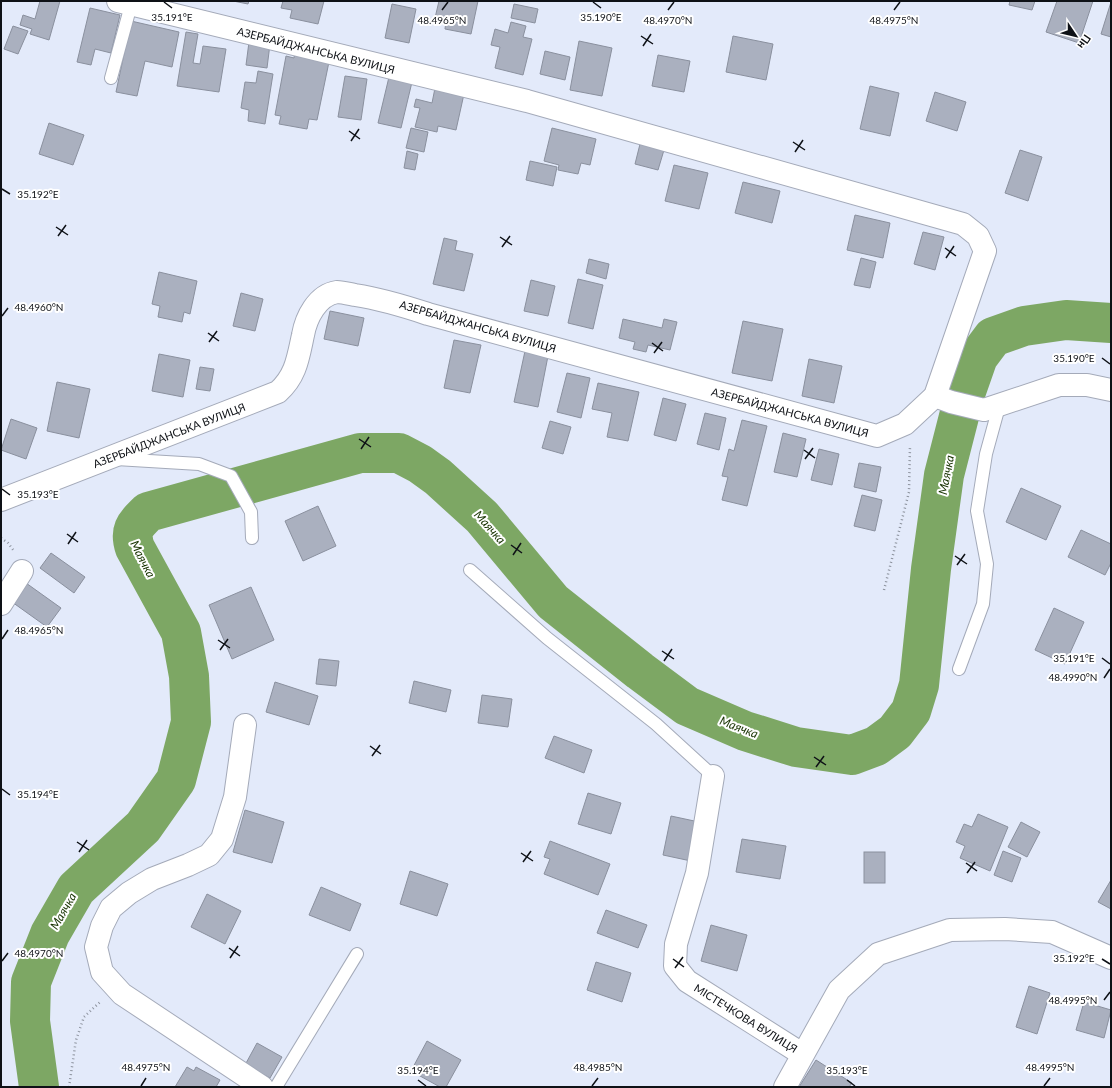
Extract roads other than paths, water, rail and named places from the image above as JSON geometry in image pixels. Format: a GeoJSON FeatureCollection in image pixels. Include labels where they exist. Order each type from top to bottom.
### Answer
{"type":"FeatureCollection","features":[{"type":"Feature","properties":{"kind":"street","name":"АЗЕРБАЙДЖАНСЬКА ВУЛИЦЯ"},"geometry":{"type":"LineString","coordinates":[[1,500],[278,392],[288,383],[297,364],[304,332],[311,311],[323,298],[337,292],[383,299],[428,314],[877,436],[905,424],[943,399],[984,251],[978,236],[963,224],[527,101],[125,3]]}},
{"type":"Feature","properties":{"kind":"street"},"geometry":{"type":"LineString","coordinates":[[943,399],[992,406],[1059,386],[1088,385],[1111,390]]}},
{"type":"Feature","properties":{"kind":"street"},"geometry":{"type":"LineString","coordinates":[[1,604],[22,571]]}},
{"type":"Feature","properties":{"kind":"street"},"geometry":{"type":"LineString","coordinates":[[245,725],[235,797],[222,839],[209,855],[152,879],[129,893],[111,908],[102,926],[96,947],[102,972],[122,994],[262,1087]]}},
{"type":"Feature","properties":{"kind":"street","name":"МІСТЕЧКОВА ВУЛИЦЯ"},"geometry":{"type":"LineString","coordinates":[[713,776],[697,873],[676,944],[675,966],[687,981],[802,1054]]}},
{"type":"Feature","properties":{"kind":"street","name":"МІСТЕЧКОВА ВУЛИЦЯ"},"geometry":{"type":"LineString","coordinates":[[785,1087],[839,990],[878,954],[950,930],[1005,929],[1052,932],[1111,958]]}},
{"type":"Feature","properties":{"kind":"lane"},"geometry":{"type":"LineString","coordinates":[[111,78],[125,3]]}},
{"type":"Feature","properties":{"kind":"lane"},"geometry":{"type":"LineString","coordinates":[[959,669],[983,604],[987,564],[977,511],[992,406]]}},
{"type":"Feature","properties":{"kind":"lane"},"geometry":{"type":"LineString","coordinates":[[107,458],[199,464],[231,476],[251,512],[252,538]]}},
{"type":"Feature","properties":{"kind":"lane"},"geometry":{"type":"LineString","coordinates":[[470,570],[547,638],[656,724],[713,776]]}},
{"type":"Feature","properties":{"kind":"lane"},"geometry":{"type":"LineString","coordinates":[[276,1087],[357,954]]}},
{"type":"Feature","properties":{"kind":"waterway","name":"Маячка"},"geometry":{"type":"LineString","coordinates":[[39,1087],[30,1021],[31,982],[50,934],[76,889],[143,827],[176,780],[191,722],[189,676],[181,632],[133,542],[134,528],[148,512],[360,453],[399,453],[420,464],[438,477],[482,517],[553,602],[687,706],[745,731],[796,747],[852,755],[876,746],[895,732],[911,711],[919,685],[931,569],[944,475],[964,397],[978,357],[993,337],[1024,326],[1066,320],[1111,323]]}}]}
